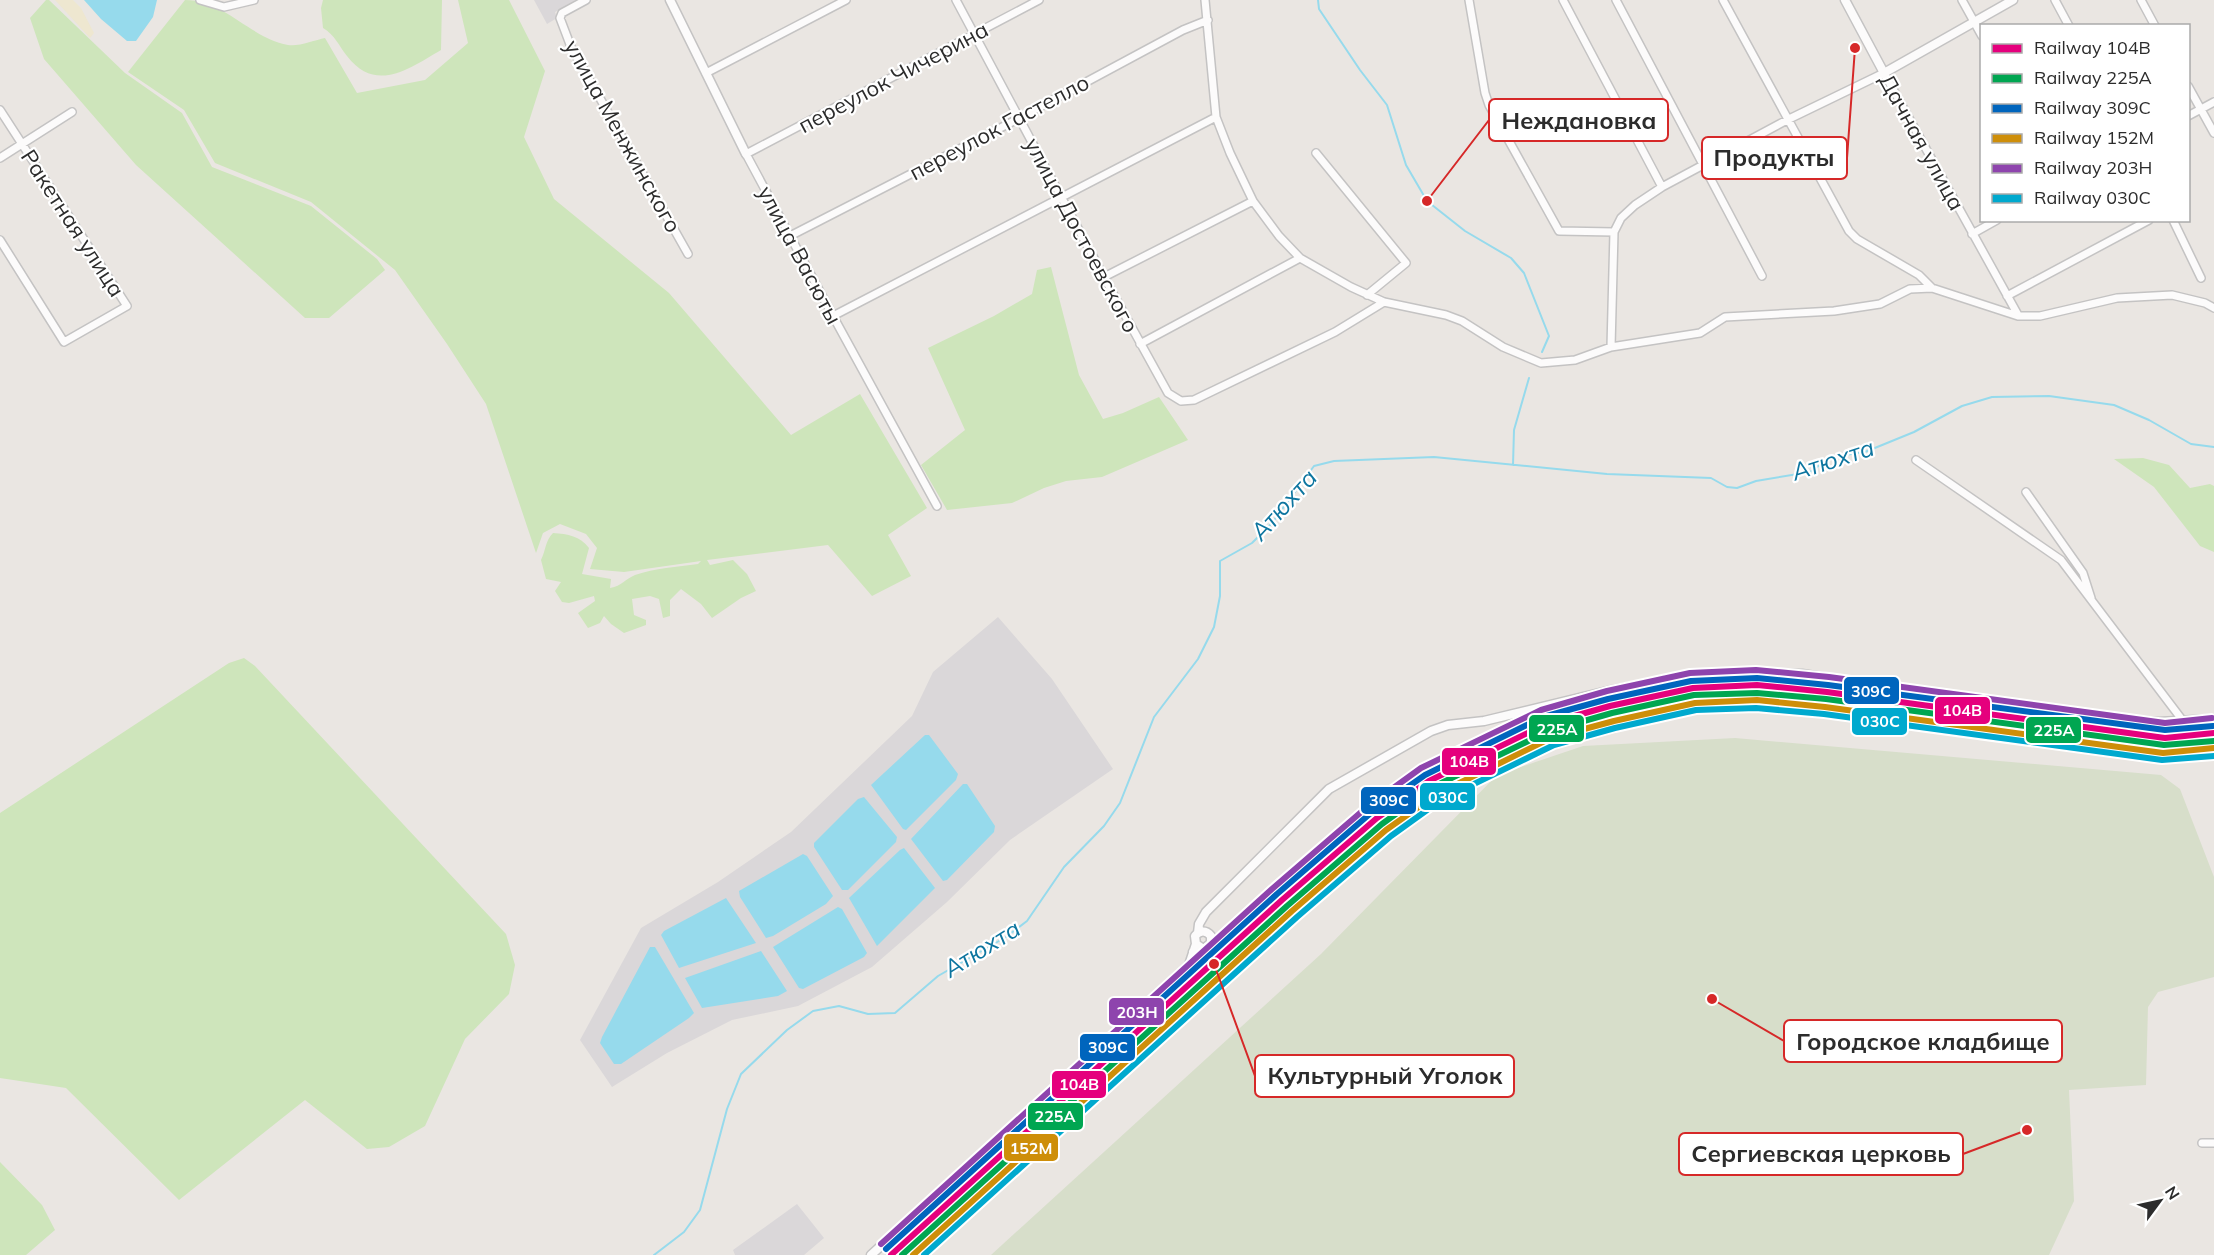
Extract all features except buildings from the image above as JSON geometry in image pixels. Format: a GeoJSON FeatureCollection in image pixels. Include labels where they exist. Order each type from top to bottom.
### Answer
{"type":"FeatureCollection","features":[{"type":"Feature","properties":{"kind":"street"},"geometry":{"type":"LineString","coordinates":[[200,0],[224,7],[254,0]]}},
{"type":"Feature","properties":{"kind":"street","name":"улица Менжинского"},"geometry":{"type":"LineString","coordinates":[[586,0],[562,13],[560,18],[571,46],[688,254]]}},
{"type":"Feature","properties":{"kind":"street","name":"улица Васюты"},"geometry":{"type":"LineString","coordinates":[[670,0],[746,154],[937,506]]}},
{"type":"Feature","properties":{"kind":"street"},"geometry":{"type":"LineString","coordinates":[[706,73],[846,0]]}},
{"type":"Feature","properties":{"kind":"street","name":"улица Достоевского"},"geometry":{"type":"LineString","coordinates":[[956,0],[1168,393],[1181,401],[1194,400],[1335,332],[1384,302]]}},
{"type":"Feature","properties":{"kind":"street","name":"переулок Чичерина"},"geometry":{"type":"LineString","coordinates":[[746,154],[1039,0]]}},
{"type":"Feature","properties":{"kind":"street"},"geometry":{"type":"LineString","coordinates":[[1205,0],[1216,117],[1253,201],[1278,236],[1300,258],[1367,295],[1384,302],[1446,315],[1462,321],[1503,347],[1541,363],[1575,360],[1611,347],[1700,333],[1725,318],[1834,311],[1880,304],[1910,289],[1932,288],[2018,315],[2040,316],[2117,298],[2172,295],[2205,303],[2214,308]]}},
{"type":"Feature","properties":{"kind":"street"},"geometry":{"type":"LineString","coordinates":[[1468,0],[1485,93],[1559,231],[1614,232]]}},
{"type":"Feature","properties":{"kind":"street"},"geometry":{"type":"LineString","coordinates":[[1563,0],[1662,187]]}},
{"type":"Feature","properties":{"kind":"street"},"geometry":{"type":"LineString","coordinates":[[1616,0],[1762,276]]}},
{"type":"Feature","properties":{"kind":"street"},"geometry":{"type":"LineString","coordinates":[[1723,0],[1849,231],[1857,239],[1919,275],[1932,288]]}},
{"type":"Feature","properties":{"kind":"street","name":"Дачная улица"},"geometry":{"type":"LineString","coordinates":[[1845,0],[2018,315]]}},
{"type":"Feature","properties":{"kind":"street"},"geometry":{"type":"LineString","coordinates":[[1962,0],[1980,32]]}},
{"type":"Feature","properties":{"kind":"street"},"geometry":{"type":"LineString","coordinates":[[1611,347],[1614,232],[1621,218],[1635,205],[1662,187],[1787,120],[1884,73],[2013,0]]}},
{"type":"Feature","properties":{"kind":"street"},"geometry":{"type":"LineString","coordinates":[[2055,0],[2068,24]]}},
{"type":"Feature","properties":{"kind":"street"},"geometry":{"type":"LineString","coordinates":[[2142,0],[2155,24]]}},
{"type":"Feature","properties":{"kind":"street","name":"переулок Гастелло"},"geometry":{"type":"LineString","coordinates":[[790,236],[1183,30],[1208,20]]}},
{"type":"Feature","properties":{"kind":"street"},"geometry":{"type":"LineString","coordinates":[[2190,90],[2214,133]]}},
{"type":"Feature","properties":{"kind":"street"},"geometry":{"type":"LineString","coordinates":[[2190,115],[2214,102]]}},
{"type":"Feature","properties":{"kind":"street","name":"Ракетная улица"},"geometry":{"type":"LineString","coordinates":[[0,110],[127,306],[64,342],[0,240]]}},
{"type":"Feature","properties":{"kind":"street"},"geometry":{"type":"LineString","coordinates":[[0,158],[72,112]]}},
{"type":"Feature","properties":{"kind":"street"},"geometry":{"type":"LineString","coordinates":[[832,316],[1216,117]]}},
{"type":"Feature","properties":{"kind":"street"},"geometry":{"type":"LineString","coordinates":[[1316,153],[1406,262],[1367,295]]}},
{"type":"Feature","properties":{"kind":"street"},"geometry":{"type":"LineString","coordinates":[[1104,277],[1253,201]]}},
{"type":"Feature","properties":{"kind":"street"},"geometry":{"type":"LineString","coordinates":[[1972,234],[1993,222]]}},
{"type":"Feature","properties":{"kind":"street"},"geometry":{"type":"LineString","coordinates":[[2007,296],[2145,222]]}},
{"type":"Feature","properties":{"kind":"street"},"geometry":{"type":"LineString","coordinates":[[2174,222],[2201,278]]}},
{"type":"Feature","properties":{"kind":"street"},"geometry":{"type":"LineString","coordinates":[[1140,344],[1300,258]]}},
{"type":"Feature","properties":{"kind":"street"},"geometry":{"type":"LineString","coordinates":[[1916,460],[2061,560],[2183,721]]}},
{"type":"Feature","properties":{"kind":"street"},"geometry":{"type":"LineString","coordinates":[[2026,492],[2084,573],[2093,603]]}},
{"type":"Feature","properties":{"kind":"street"},"geometry":{"type":"LineString","coordinates":[[871,1255],[1188,965],[1197,948],[1195,936],[1200,930],[1206,912],[1329,789],[1431,731],[1448,725],[1484,721],[1608,691],[1690,676],[1733,674],[1802,674],[2075,717],[2122,721],[2214,719]]}},
{"type":"Feature","properties":{"kind":"street"},"geometry":{"type":"LineString","coordinates":[[1197,948],[1209,946],[1212,939],[1208,933],[1200,930]]}},
{"type":"Feature","properties":{"kind":"street"},"geometry":{"type":"LineString","coordinates":[[2202,1143],[2214,1143]]}},
{"type":"Feature","properties":{"kind":"shaded area"},"geometry":{"type":"Polygon","coordinates":[[[534,0],[578,0],[555,12],[557,18],[547,24],[534,0]]]}},
{"type":"Feature","properties":{"kind":"shaded area"},"geometry":{"type":"Polygon","coordinates":[[[998,617],[1052,679],[1113,769],[1010,840],[947,902],[872,967],[798,1006],[732,1020],[667,1053],[612,1087],[580,1040],[641,928],[718,882],[791,832],[912,716],[933,672],[998,617]]]}},
{"type":"Feature","properties":{"kind":"shaded area"},"geometry":{"type":"Polygon","coordinates":[[[797,1204],[824,1238],[804,1255],[735,1255],[733,1250],[797,1204]]]}},
{"type":"Feature","properties":{"kind":"green space"},"geometry":{"type":"Polygon","coordinates":[[[46,0],[49,0],[125,73],[182,113],[212,167],[311,206],[377,259],[385,270],[329,318],[305,318],[136,165],[44,59],[30,18],[46,0]]]}},
{"type":"Feature","properties":{"kind":"green space"},"geometry":{"type":"Polygon","coordinates":[[[185,0],[213,6],[262,35],[288,45],[325,38],[357,93],[425,80],[468,43],[458,0],[509,0],[545,71],[524,137],[554,199],[669,293],[791,435],[860,394],[927,508],[888,535],[911,576],[872,596],[828,545],[707,560],[710,565],[733,560],[747,574],[756,591],[741,598],[712,618],[701,604],[681,589],[670,600],[670,616],[663,618],[659,599],[650,596],[632,599],[634,615],[646,620],[646,625],[624,633],[604,616],[600,623],[588,628],[578,613],[595,601],[594,596],[569,603],[562,602],[555,591],[561,582],[546,579],[541,560],[547,542],[553,533],[573,536],[582,541],[589,548],[582,574],[611,579],[610,588],[643,573],[698,564],[701,561],[624,572],[590,569],[597,548],[586,534],[560,524],[543,533],[536,553],[486,404],[395,270],[311,202],[215,163],[184,110],[128,72],[185,0]]]}},
{"type":"Feature","properties":{"kind":"green space"},"geometry":{"type":"Polygon","coordinates":[[[323,0],[442,0],[441,50],[405,70],[381,76],[370,74],[358,67],[334,37],[323,28],[321,8],[323,0]]]}},
{"type":"Feature","properties":{"kind":"green space"},"geometry":{"type":"Polygon","coordinates":[[[1051,267],[1079,375],[1103,419],[1159,397],[1188,440],[1102,477],[1066,481],[1044,488],[1012,503],[947,510],[921,465],[965,430],[928,348],[994,316],[1032,294],[1037,270],[1051,267]]]}},
{"type":"Feature","properties":{"kind":"green space"},"geometry":{"type":"Polygon","coordinates":[[[2143,458],[2169,465],[2190,488],[2210,484],[2214,486],[2214,552],[2200,546],[2154,487],[2114,459],[2143,458]]]}},
{"type":"Feature","properties":{"kind":"green space"},"geometry":{"type":"Polygon","coordinates":[[[244,658],[255,666],[506,934],[515,965],[509,994],[465,1039],[425,1126],[389,1147],[367,1149],[305,1100],[179,1200],[66,1088],[0,1078],[0,813],[229,663],[244,658]]]}},
{"type":"Feature","properties":{"kind":"green space"},"geometry":{"type":"Polygon","coordinates":[[[1735,738],[2161,775],[2180,789],[2214,877],[2214,977],[2158,992],[2148,1007],[2146,1085],[2069,1090],[2074,1201],[2049,1255],[991,1255],[1321,954],[1497,775],[1583,746],[1735,738]]]}},
{"type":"Feature","properties":{"kind":"green space"},"geometry":{"type":"Polygon","coordinates":[[[0,1162],[42,1205],[55,1230],[26,1255],[0,1255],[0,1162]]]}},
{"type":"Feature","properties":{"kind":"sand"},"geometry":{"type":"Polygon","coordinates":[[[55,0],[73,0],[81,8],[94,33],[90,38],[55,0]]]}},
{"type":"Feature","properties":{"kind":"water"},"geometry":{"type":"Polygon","coordinates":[[[84,0],[157,0],[153,17],[136,41],[127,41],[101,19],[84,0]]]}},
{"type":"Feature","properties":{"kind":"water"},"geometry":{"type":"Polygon","coordinates":[[[925,735],[929,735],[958,774],[956,780],[906,830],[871,785],[925,735]]]}},
{"type":"Feature","properties":{"kind":"water"},"geometry":{"type":"Polygon","coordinates":[[[963,784],[967,784],[995,826],[994,832],[947,880],[943,881],[911,839],[963,784]]]}},
{"type":"Feature","properties":{"kind":"water"},"geometry":{"type":"Polygon","coordinates":[[[864,797],[897,837],[896,842],[848,890],[842,890],[814,847],[814,843],[858,799],[864,797]]]}},
{"type":"Feature","properties":{"kind":"water"},"geometry":{"type":"Polygon","coordinates":[[[904,848],[935,888],[877,946],[849,898],[904,848]]]}},
{"type":"Feature","properties":{"kind":"water"},"geometry":{"type":"Polygon","coordinates":[[[803,854],[807,856],[833,896],[826,904],[766,938],[740,897],[739,891],[803,854]]]}},
{"type":"Feature","properties":{"kind":"water"},"geometry":{"type":"Polygon","coordinates":[[[726,898],[756,943],[679,968],[661,935],[664,931],[726,898]]]}},
{"type":"Feature","properties":{"kind":"water"},"geometry":{"type":"Polygon","coordinates":[[[838,907],[842,909],[867,953],[864,957],[803,989],[799,988],[773,947],[838,907]]]}},
{"type":"Feature","properties":{"kind":"water"},"geometry":{"type":"Polygon","coordinates":[[[650,947],[655,947],[694,1013],[621,1064],[614,1064],[600,1043],[650,947]]]}},
{"type":"Feature","properties":{"kind":"water"},"geometry":{"type":"Polygon","coordinates":[[[761,951],[787,991],[778,996],[702,1008],[685,978],[761,951]]]}},
{"type":"Feature","properties":{"kind":"waterway"},"geometry":{"type":"LineString","coordinates":[[1318,0],[1319,9],[1360,70],[1387,105],[1406,165],[1427,201],[1465,231],[1511,258],[1524,273],[1549,336],[1542,352]]}},
{"type":"Feature","properties":{"kind":"waterway"},"geometry":{"type":"LineString","coordinates":[[1513,465],[1514,430],[1529,378]]}},
{"type":"Feature","properties":{"kind":"waterway","name":"Атюхта"},"geometry":{"type":"LineString","coordinates":[[654,1255],[684,1232],[700,1210],[727,1109],[741,1074],[787,1030],[813,1011],[839,1006],[868,1014],[895,1013],[938,976],[1006,937],[1027,921],[1064,867],[1104,826],[1120,803],[1154,717],[1198,659],[1214,627],[1220,596],[1220,561],[1252,543],[1272,523],[1314,466],[1334,461],[1434,457],[1607,474],[1711,478],[1727,487],[1737,488],[1756,481],[1810,472],[1831,457],[1865,452],[1914,432],[1962,406],[1992,397],[2049,396],[2114,405],[2149,420],[2191,444],[2214,447]]}},
{"type":"Feature","properties":{"kind":"rail line","name":"203Н"},"geometry":{"type":"LineString","coordinates":[[881,1244],[1272,889],[1367,807],[1421,768],[1541,710],[1607,691],[1690,673],[1756,670],[1829,677],[2165,723],[2212,718]]}},
{"type":"Feature","properties":{"kind":"rail line","name":"309С"},"geometry":{"type":"LineString","coordinates":[[886,1249],[1277,894],[1372,812],[1425,775],[1543,717],[1608,699],[1691,681],[1757,678],[1828,685],[2165,730],[2213,726]]}},
{"type":"Feature","properties":{"kind":"rail line","name":"104В"},"geometry":{"type":"LineString","coordinates":[[891,1255],[1282,900],[1377,818],[1429,781],[1546,724],[1610,706],[1693,688],[1757,685],[1827,692],[2165,738],[2214,733]]}},
{"type":"Feature","properties":{"kind":"rail line","name":"225А"},"geometry":{"type":"LineString","coordinates":[[902,1255],[1287,906],[1382,824],[1433,787],[1549,731],[1612,713],[1694,695],[1757,693],[1826,699],[2164,745],[2214,741]]}},
{"type":"Feature","properties":{"kind":"rail line","name":"152М"},"geometry":{"type":"LineString","coordinates":[[913,1255],[1292,911],[1386,830],[1437,794],[1551,738],[1695,703],[1757,700],[1825,707],[2163,753],[2214,748]]}},
{"type":"Feature","properties":{"kind":"rail line","name":"030C"},"geometry":{"type":"LineString","coordinates":[[924,1255],[1297,917],[1391,836],[1441,800],[1554,745],[1615,728],[1696,710],[1756,708],[1824,714],[2162,760],[2214,756]]}},
{"type":"Feature","properties":{"kind":"place","name":"Продукты"},"geometry":{"type":"Point","coordinates":[1855,48]}},
{"type":"Feature","properties":{"kind":"place","name":"Неждановка"},"geometry":{"type":"Point","coordinates":[1427,201]}},
{"type":"Feature","properties":{"kind":"place","name":"Культурный Уголок"},"geometry":{"type":"Point","coordinates":[1214,964]}},
{"type":"Feature","properties":{"kind":"place","name":"Городское кладбище"},"geometry":{"type":"Point","coordinates":[1712,999]}},
{"type":"Feature","properties":{"kind":"place","name":"Сергиевская церковь"},"geometry":{"type":"Point","coordinates":[2027,1130]}}]}
